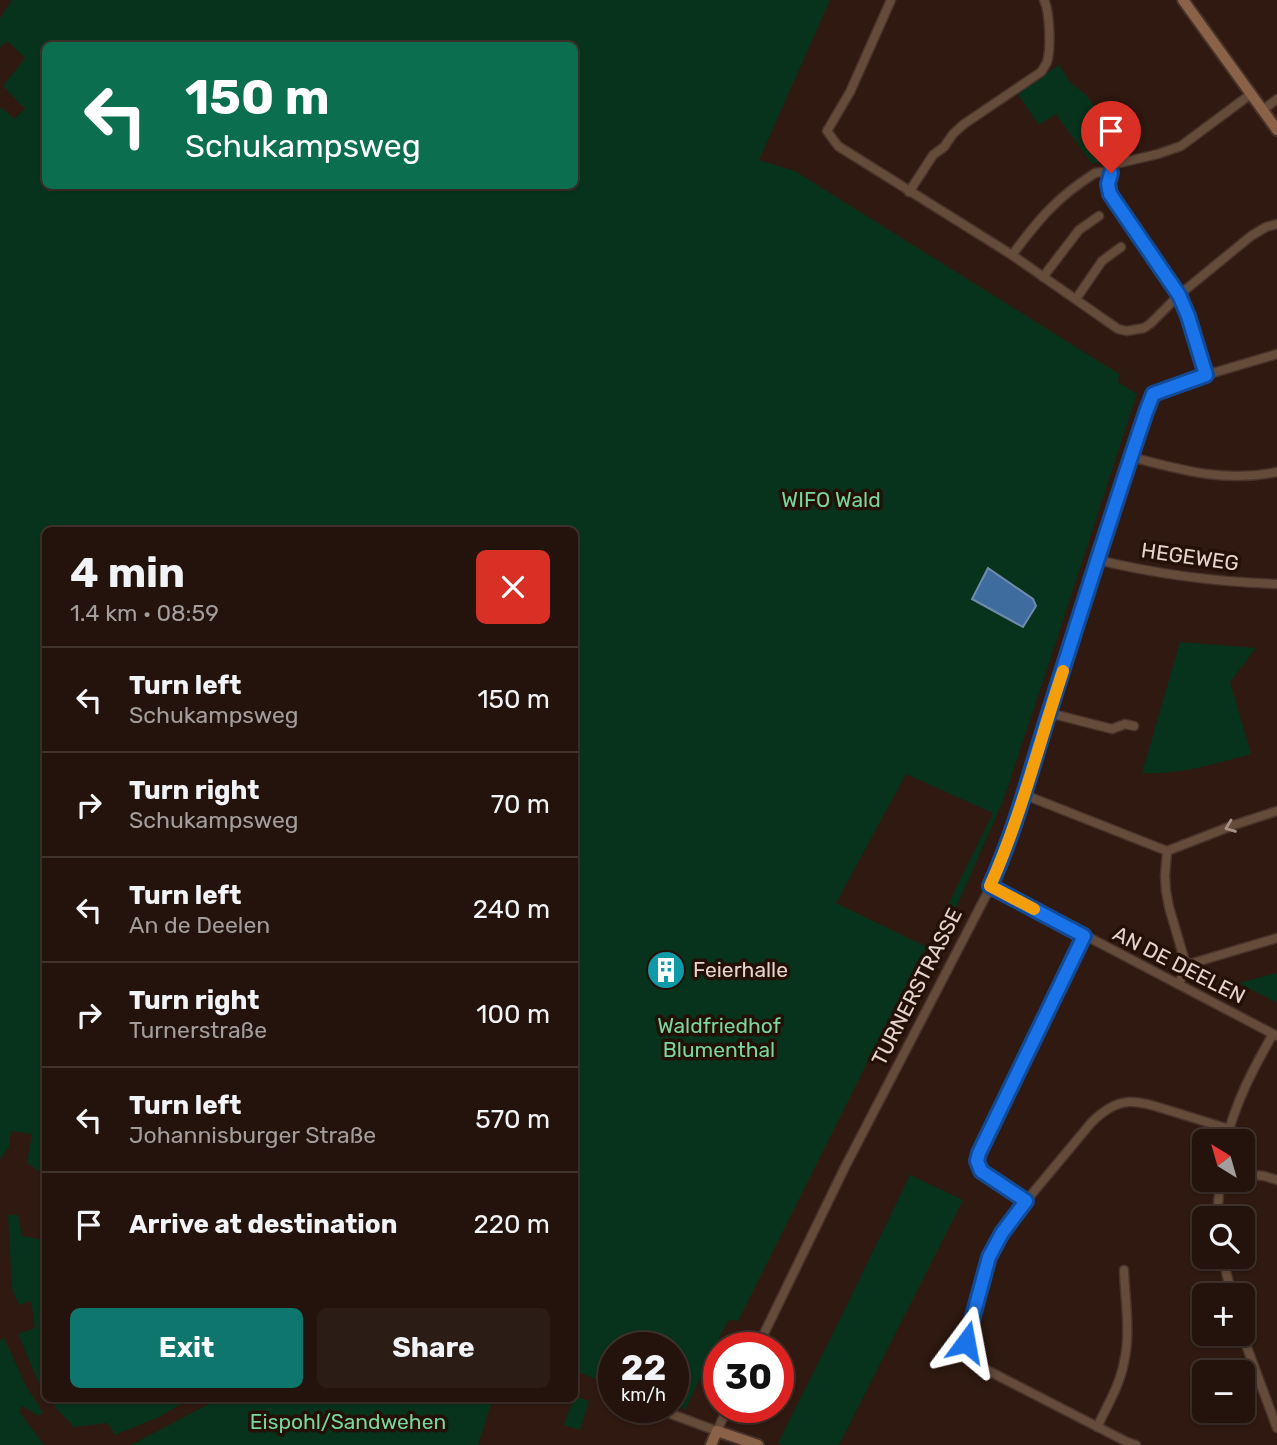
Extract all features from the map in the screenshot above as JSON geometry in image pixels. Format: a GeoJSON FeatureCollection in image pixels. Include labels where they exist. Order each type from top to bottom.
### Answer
{"type":"FeatureCollection","features":[{"type":"Feature","properties":{"kind":"main road"},"geometry":{"type":"LineString","coordinates":[[1183,0],[1277,130]]}},
{"type":"Feature","properties":{"kind":"main road"},"geometry":{"type":"LineString","coordinates":[[711,1445],[717,1431],[758,1445]]}},
{"type":"Feature","properties":{"kind":"street"},"geometry":{"type":"LineString","coordinates":[[891,0],[850,92],[827,131],[838,146],[1012,256],[1118,329],[1127,331],[1144,328],[1179,295],[1251,236],[1277,224]]}},
{"type":"Feature","properties":{"kind":"street"},"geometry":{"type":"LineString","coordinates":[[909,192],[933,155],[944,147],[953,134],[1041,72],[1049,48],[1044,0]]}},
{"type":"Feature","properties":{"kind":"street"},"geometry":{"type":"LineString","coordinates":[[1206,375],[1179,295],[1110,194],[1108,184],[1115,164],[1181,146],[1251,94]]}},
{"type":"Feature","properties":{"kind":"street"},"geometry":{"type":"LineString","coordinates":[[1263,110],[1277,99]]}},
{"type":"Feature","properties":{"kind":"street"},"geometry":{"type":"LineString","coordinates":[[1012,256],[1040,219],[1065,194],[1095,173],[1111,173]]}},
{"type":"Feature","properties":{"kind":"street"},"geometry":{"type":"LineString","coordinates":[[1043,277],[1079,230],[1099,216]]}},
{"type":"Feature","properties":{"kind":"street"},"geometry":{"type":"LineString","coordinates":[[1076,299],[1102,261],[1121,247]]}},
{"type":"Feature","properties":{"kind":"street","name":"TURNERSTRASSE"},"geometry":{"type":"LineString","coordinates":[[765,1332],[845,1167],[1002,860],[1153,394],[1277,354]]}},
{"type":"Feature","properties":{"kind":"street"},"geometry":{"type":"LineString","coordinates":[[1131,457],[1186,471],[1229,477],[1277,472]]}},
{"type":"Feature","properties":{"kind":"street","name":"HEGEWEG"},"geometry":{"type":"LineString","coordinates":[[1098,560],[1184,576],[1238,583],[1277,584]]}},
{"type":"Feature","properties":{"kind":"street"},"geometry":{"type":"LineString","coordinates":[[1049,713],[1112,729],[1125,723],[1134,726]]}},
{"type":"Feature","properties":{"kind":"street"},"geometry":{"type":"LineString","coordinates":[[1025,795],[1167,851],[1234,824],[1277,811]]}},
{"type":"Feature","properties":{"kind":"street"},"geometry":{"type":"LineString","coordinates":[[1167,851],[1166,891],[1186,965],[1179,984]]}},
{"type":"Feature","properties":{"kind":"street","name":"AN DE DEELEN"},"geometry":{"type":"LineString","coordinates":[[990,886],[1275,1035]]}},
{"type":"Feature","properties":{"kind":"street"},"geometry":{"type":"LineString","coordinates":[[1026,1201],[981,1171],[977,1161],[1084,936]]}},
{"type":"Feature","properties":{"kind":"street"},"geometry":{"type":"LineString","coordinates":[[1186,965],[1277,938]]}},
{"type":"Feature","properties":{"kind":"street"},"geometry":{"type":"LineString","coordinates":[[1136,1445],[979,1366],[969,1355],[967,1336],[989,1257],[1002,1233],[1026,1201],[1091,1123],[1118,1104],[1146,1103],[1229,1129],[1248,1078],[1275,1035]]}},
{"type":"Feature","properties":{"kind":"street"},"geometry":{"type":"LineString","coordinates":[[1255,1175],[1277,1180]]}},
{"type":"Feature","properties":{"kind":"street"},"geometry":{"type":"LineString","coordinates":[[1097,1427],[1124,1363],[1127,1332],[1124,1270]]}},
{"type":"Feature","properties":{"kind":"street"},"geometry":{"type":"LineString","coordinates":[[1246,1346],[1277,1428]]}},
{"type":"Feature","properties":{"kind":"street"},"geometry":{"type":"LineString","coordinates":[[689,1421],[717,1431],[721,1423]]}},
{"type":"Feature","properties":{"kind":"green space","name":"WIFO Wald"},"geometry":{"type":"Polygon","coordinates":[[[12,0],[830,0],[759,160],[795,171],[1119,374],[1118,382],[1137,394],[1003,801],[944,935],[935,931],[993,813],[906,774],[836,903],[927,947],[738,1321],[729,1320],[722,1332],[703,1332],[703,1372],[689,1402],[689,1332],[598,1332],[598,1380],[578,1372],[578,527],[42,527],[42,1171],[27,1163],[32,1134],[11,1131],[9,1147],[0,1159],[0,108],[14,119],[25,109],[3,86],[25,58],[7,41],[0,47],[0,18],[12,0]]]}},
{"type":"Feature","properties":{"kind":"green space"},"geometry":{"type":"Polygon","coordinates":[[[1059,65],[1070,82],[1086,95],[1098,111],[1111,159],[1092,164],[1056,114],[1039,125],[1017,93],[1059,65]]]}},
{"type":"Feature","properties":{"kind":"green space"},"geometry":{"type":"Polygon","coordinates":[[[1180,642],[1256,648],[1230,682],[1251,754],[1183,771],[1142,773],[1180,642]]]}},
{"type":"Feature","properties":{"kind":"green space"},"geometry":{"type":"Polygon","coordinates":[[[1277,973],[1277,1003],[1239,983],[1277,973]]]}},
{"type":"Feature","properties":{"kind":"green space"},"geometry":{"type":"Polygon","coordinates":[[[910,1175],[963,1200],[839,1445],[778,1443],[788,1423],[794,1423],[794,1411],[910,1175]]]}},
{"type":"Feature","properties":{"kind":"green space"},"geometry":{"type":"Polygon","coordinates":[[[8,1215],[18,1215],[22,1236],[42,1239],[42,1388],[18,1334],[35,1328],[31,1301],[19,1305],[12,1289],[8,1215]]]}},
{"type":"Feature","properties":{"kind":"green space"},"geometry":{"type":"Polygon","coordinates":[[[4,1338],[26,1386],[43,1412],[38,1416],[23,1406],[19,1411],[44,1445],[0,1445],[0,1340],[4,1338]]]}},
{"type":"Feature","properties":{"kind":"green space"},"geometry":{"type":"Polygon","coordinates":[[[578,1397],[589,1401],[580,1430],[564,1425],[572,1402],[578,1402],[578,1397]]]}},
{"type":"Feature","properties":{"kind":"green space"},"geometry":{"type":"Polygon","coordinates":[[[52,1402],[184,1402],[157,1418],[114,1435],[107,1423],[74,1427],[52,1402]]]}},
{"type":"Feature","properties":{"kind":"green space","name":"Eispohl/Sandwehen"},"geometry":{"type":"Polygon","coordinates":[[[212,1402],[492,1402],[478,1445],[131,1445],[212,1402]]]}},
{"type":"Feature","properties":{"kind":"water"},"geometry":{"type":"Polygon","coordinates":[[[988,568],[1033,599],[1036,606],[1023,627],[972,599],[988,568]]]}},
{"type":"Feature","properties":{"kind":"slow traffic"},"geometry":{"type":"LineString","coordinates":[[1034,909],[990,886],[1021,805],[1063,671]]}},
{"type":"Feature","properties":{"kind":"place","name":"Feierhalle"},"geometry":{"type":"Point","coordinates":[666,970]}},
{"type":"Feature","properties":{"kind":"route"},"geometry":{"type":"LineString","coordinates":[[966,1342],[989,1257],[1002,1233],[1026,1201],[981,1171],[977,1161],[979,1153],[1084,936],[990,886],[1025,795],[1153,394],[1206,375],[1185,306],[1110,194],[1108,184],[1111,173]]}},
{"type":"Feature","properties":{"kind":"park label","name":"Waldfriedhof Blumenthal"},"geometry":{"type":"Point","coordinates":[719,1038]}}]}
